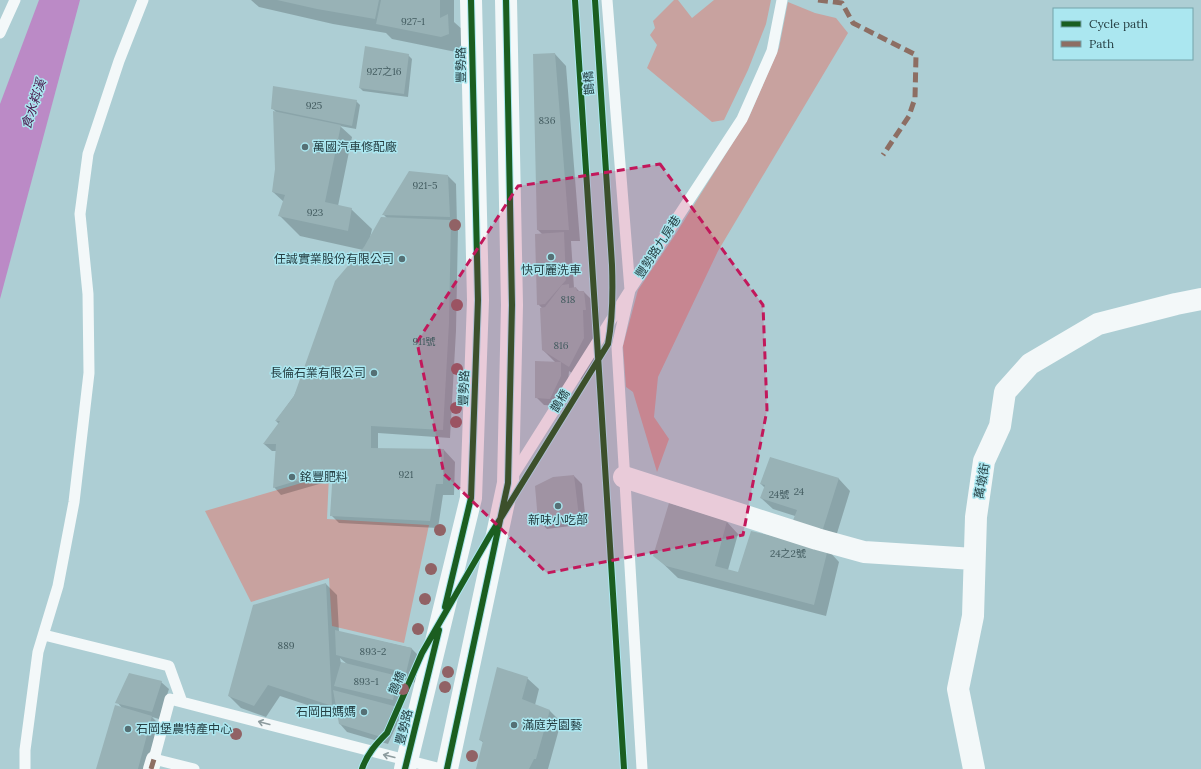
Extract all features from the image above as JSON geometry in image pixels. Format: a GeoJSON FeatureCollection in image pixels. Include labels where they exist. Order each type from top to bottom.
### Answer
{"type":"FeatureCollection","features":[{"type":"Feature","properties":{"kind":"main road","name":"豐勢路"},"geometry":{"type":"LineString","coordinates":[[406,765],[471,498],[478,300],[471,0]]}},
{"type":"Feature","properties":{"kind":"main road"},"geometry":{"type":"LineString","coordinates":[[447,769],[508,483],[512,305],[506,0]]}},
{"type":"Feature","properties":{"kind":"main road","name":"萬墩街"},"geometry":{"type":"LineString","coordinates":[[974,769],[958,688],[973,616],[976,517],[984,461],[1000,426],[1005,392],[1030,364],[1098,324],[1201,299]]}},
{"type":"Feature","properties":{"kind":"main road"},"geometry":{"type":"LineString","coordinates":[[624,477],[817,539],[864,552],[974,560]]}},
{"type":"Feature","properties":{"kind":"lane"},"geometry":{"type":"LineString","coordinates":[[0,33],[15,0]]}},
{"type":"Feature","properties":{"kind":"lane"},"geometry":{"type":"LineString","coordinates":[[25,769],[25,750],[38,652],[58,586],[74,502],[90,373],[88,294],[80,214],[88,154],[119,61],[143,0]]}},
{"type":"Feature","properties":{"kind":"lane"},"geometry":{"type":"LineString","coordinates":[[607,0],[630,290],[617,347],[642,769]]}},
{"type":"Feature","properties":{"kind":"lane","name":"豐勢路九房巷"},"geometry":{"type":"LineString","coordinates":[[508,483],[630,290],[742,119],[772,51],[782,0]]}},
{"type":"Feature","properties":{"kind":"lane"},"geometry":{"type":"LineString","coordinates":[[44,635],[169,666],[182,702]]}},
{"type":"Feature","properties":{"kind":"lane"},"geometry":{"type":"LineString","coordinates":[[194,769],[152,764],[170,699],[406,765],[441,769]]}},
{"type":"Feature","properties":{"kind":"highlighted area"},"geometry":{"type":"Polygon","coordinates":[[[660,164],[763,305],[767,410],[743,535],[547,573],[444,474],[417,342],[518,186],[660,164]]]}},
{"type":"Feature","properties":{"kind":"shaded area"},"geometry":{"type":"Polygon","coordinates":[[[674,0],[678,0],[692,18],[714,0],[771,0],[766,24],[748,70],[724,120],[712,122],[647,68],[657,45],[650,35],[655,28],[653,21],[674,0]]]}},
{"type":"Feature","properties":{"kind":"shaded area"},"geometry":{"type":"Polygon","coordinates":[[[788,2],[815,13],[836,18],[848,33],[718,251],[658,377],[654,417],[669,439],[657,472],[633,392],[626,387],[623,346],[638,290],[675,235],[749,117],[779,48],[788,2]]]}},
{"type":"Feature","properties":{"kind":"shaded area"},"geometry":{"type":"Polygon","coordinates":[[[329,475],[327,519],[429,525],[404,643],[332,626],[329,578],[251,602],[205,511],[329,475]]]}},
{"type":"Feature","properties":{"kind":"water","name":"食水嵙溪"},"geometry":{"type":"Polygon","coordinates":[[[39,0],[80,0],[0,299],[0,104],[39,0]]]}},
{"type":"Feature","properties":{"kind":"building"},"geometry":{"type":"Polygon","coordinates":[[[277,0],[379,0],[375,19],[317,9],[277,0]]]}},
{"type":"Feature","properties":{"kind":"building"},"geometry":{"type":"Polygon","coordinates":[[[381,0],[440,0],[440,18],[448,14],[449,34],[441,37],[376,24],[381,0]]]}},
{"type":"Feature","properties":{"kind":"building"},"geometry":{"type":"Polygon","coordinates":[[[365,46],[409,54],[404,94],[359,88],[365,46]]]}},
{"type":"Feature","properties":{"kind":"building"},"geometry":{"type":"Polygon","coordinates":[[[555,53],[569,230],[537,230],[533,54],[555,53]]]}},
{"type":"Feature","properties":{"kind":"building"},"geometry":{"type":"Polygon","coordinates":[[[273,86],[357,100],[352,126],[271,109],[273,86]]]}},
{"type":"Feature","properties":{"kind":"building","name":"萬國汽車修配廠"},"geometry":{"type":"Polygon","coordinates":[[[273,111],[341,125],[325,202],[352,208],[348,231],[278,216],[285,195],[272,192],[275,169],[273,111]]]}},
{"type":"Feature","properties":{"kind":"building"},"geometry":{"type":"Polygon","coordinates":[[[409,171],[448,175],[450,217],[382,215],[409,171]]]}},
{"type":"Feature","properties":{"kind":"building"},"geometry":{"type":"Polygon","coordinates":[[[381,217],[451,220],[449,323],[443,430],[371,426],[371,448],[444,449],[443,484],[436,484],[430,521],[330,516],[333,470],[273,488],[276,444],[263,444],[280,421],[275,421],[294,396],[335,281],[364,247],[381,217]]]}},
{"type":"Feature","properties":{"kind":"building","name":"快可麗洗車"},"geometry":{"type":"Polygon","coordinates":[[[564,232],[566,280],[545,304],[537,305],[535,234],[564,232]]]}},
{"type":"Feature","properties":{"kind":"building"},"geometry":{"type":"Polygon","coordinates":[[[569,284],[569,288],[576,287],[577,291],[584,291],[586,310],[583,310],[584,338],[569,367],[542,350],[540,308],[545,307],[562,285],[569,284]]]}},
{"type":"Feature","properties":{"kind":"building"},"geometry":{"type":"Polygon","coordinates":[[[535,361],[561,362],[561,376],[550,399],[535,398],[535,361]]]}},
{"type":"Feature","properties":{"kind":"building"},"geometry":{"type":"Polygon","coordinates":[[[770,457],[839,478],[822,532],[792,523],[797,510],[760,498],[765,485],[760,484],[770,457]]]}},
{"type":"Feature","properties":{"kind":"building","name":"新味小吃部"},"geometry":{"type":"Polygon","coordinates":[[[574,475],[579,517],[538,521],[535,486],[553,477],[574,475]]]}},
{"type":"Feature","properties":{"kind":"building"},"geometry":{"type":"Polygon","coordinates":[[[669,503],[727,521],[715,566],[738,572],[751,531],[828,549],[814,605],[666,566],[653,556],[669,503]]]}},
{"type":"Feature","properties":{"kind":"building"},"geometry":{"type":"Polygon","coordinates":[[[326,583],[332,706],[268,685],[254,706],[228,696],[253,605],[326,583]]]}},
{"type":"Feature","properties":{"kind":"building"},"geometry":{"type":"Polygon","coordinates":[[[335,630],[412,648],[406,673],[336,655],[335,630]]]}},
{"type":"Feature","properties":{"kind":"building"},"geometry":{"type":"Polygon","coordinates":[[[341,662],[398,676],[393,700],[334,686],[341,662]]]}},
{"type":"Feature","properties":{"kind":"building","name":"滿庭芳園藝"},"geometry":{"type":"Polygon","coordinates":[[[497,667],[528,677],[522,699],[550,710],[536,759],[534,759],[529,769],[476,769],[483,741],[479,740],[497,667]]]}},
{"type":"Feature","properties":{"kind":"building"},"geometry":{"type":"Polygon","coordinates":[[[129,673],[162,681],[152,712],[115,703],[129,673]]]}},
{"type":"Feature","properties":{"kind":"building","name":"石岡田媽媽"},"geometry":{"type":"Polygon","coordinates":[[[333,690],[394,706],[381,737],[339,724],[333,690]]]}},
{"type":"Feature","properties":{"kind":"building","name":"石岡堡農特產中心"},"geometry":{"type":"Polygon","coordinates":[[[115,705],[152,716],[138,769],[96,769],[115,705]]]}},
{"type":"Feature","properties":{"kind":"marked path"},"geometry":{"type":"LineString","coordinates":[[818,0],[842,3],[853,23],[916,55],[915,98],[909,116],[883,155]]}},
{"type":"Feature","properties":{"kind":"marked path"},"geometry":{"type":"LineString","coordinates":[[151,769],[154,759]]}},
{"type":"Feature","properties":{"kind":"cycle path"},"geometry":{"type":"LineString","coordinates":[[445,607],[471,498],[478,300],[471,0]]}},
{"type":"Feature","properties":{"kind":"cycle path"},"geometry":{"type":"LineString","coordinates":[[447,769],[508,483],[512,305],[506,0]]}},
{"type":"Feature","properties":{"kind":"cycle path","name":"鵲橋"},"geometry":{"type":"LineString","coordinates":[[575,0],[624,769]]}},
{"type":"Feature","properties":{"kind":"cycle path","name":"鵲橋"},"geometry":{"type":"LineString","coordinates":[[362,769],[372,750],[387,733],[422,653],[489,537],[608,344],[612,305],[612,265],[595,0]]}},
{"type":"Feature","properties":{"kind":"cycle path"},"geometry":{"type":"LineString","coordinates":[[405,769],[439,630]]}},
{"type":"Feature","properties":{"kind":"place","name":"萬國汽車修配廠"},"geometry":{"type":"Point","coordinates":[305,147]}},
{"type":"Feature","properties":{"kind":"place","name":"快可麗洗車"},"geometry":{"type":"Point","coordinates":[551,257]}},
{"type":"Feature","properties":{"kind":"place","name":"任誠實業股份有限公司"},"geometry":{"type":"Point","coordinates":[402,259]}},
{"type":"Feature","properties":{"kind":"place","name":"長倫石業有限公司"},"geometry":{"type":"Point","coordinates":[374,373]}},
{"type":"Feature","properties":{"kind":"place","name":"銘豐肥料"},"geometry":{"type":"Point","coordinates":[292,477]}},
{"type":"Feature","properties":{"kind":"place","name":"新味小吃部"},"geometry":{"type":"Point","coordinates":[558,506]}},
{"type":"Feature","properties":{"kind":"place","name":"石岡田媽媽"},"geometry":{"type":"Point","coordinates":[364,712]}},
{"type":"Feature","properties":{"kind":"place","name":"滿庭芳園藝"},"geometry":{"type":"Point","coordinates":[514,725]}},
{"type":"Feature","properties":{"kind":"place","name":"石岡堡農特產中心"},"geometry":{"type":"Point","coordinates":[128,729]}}]}
